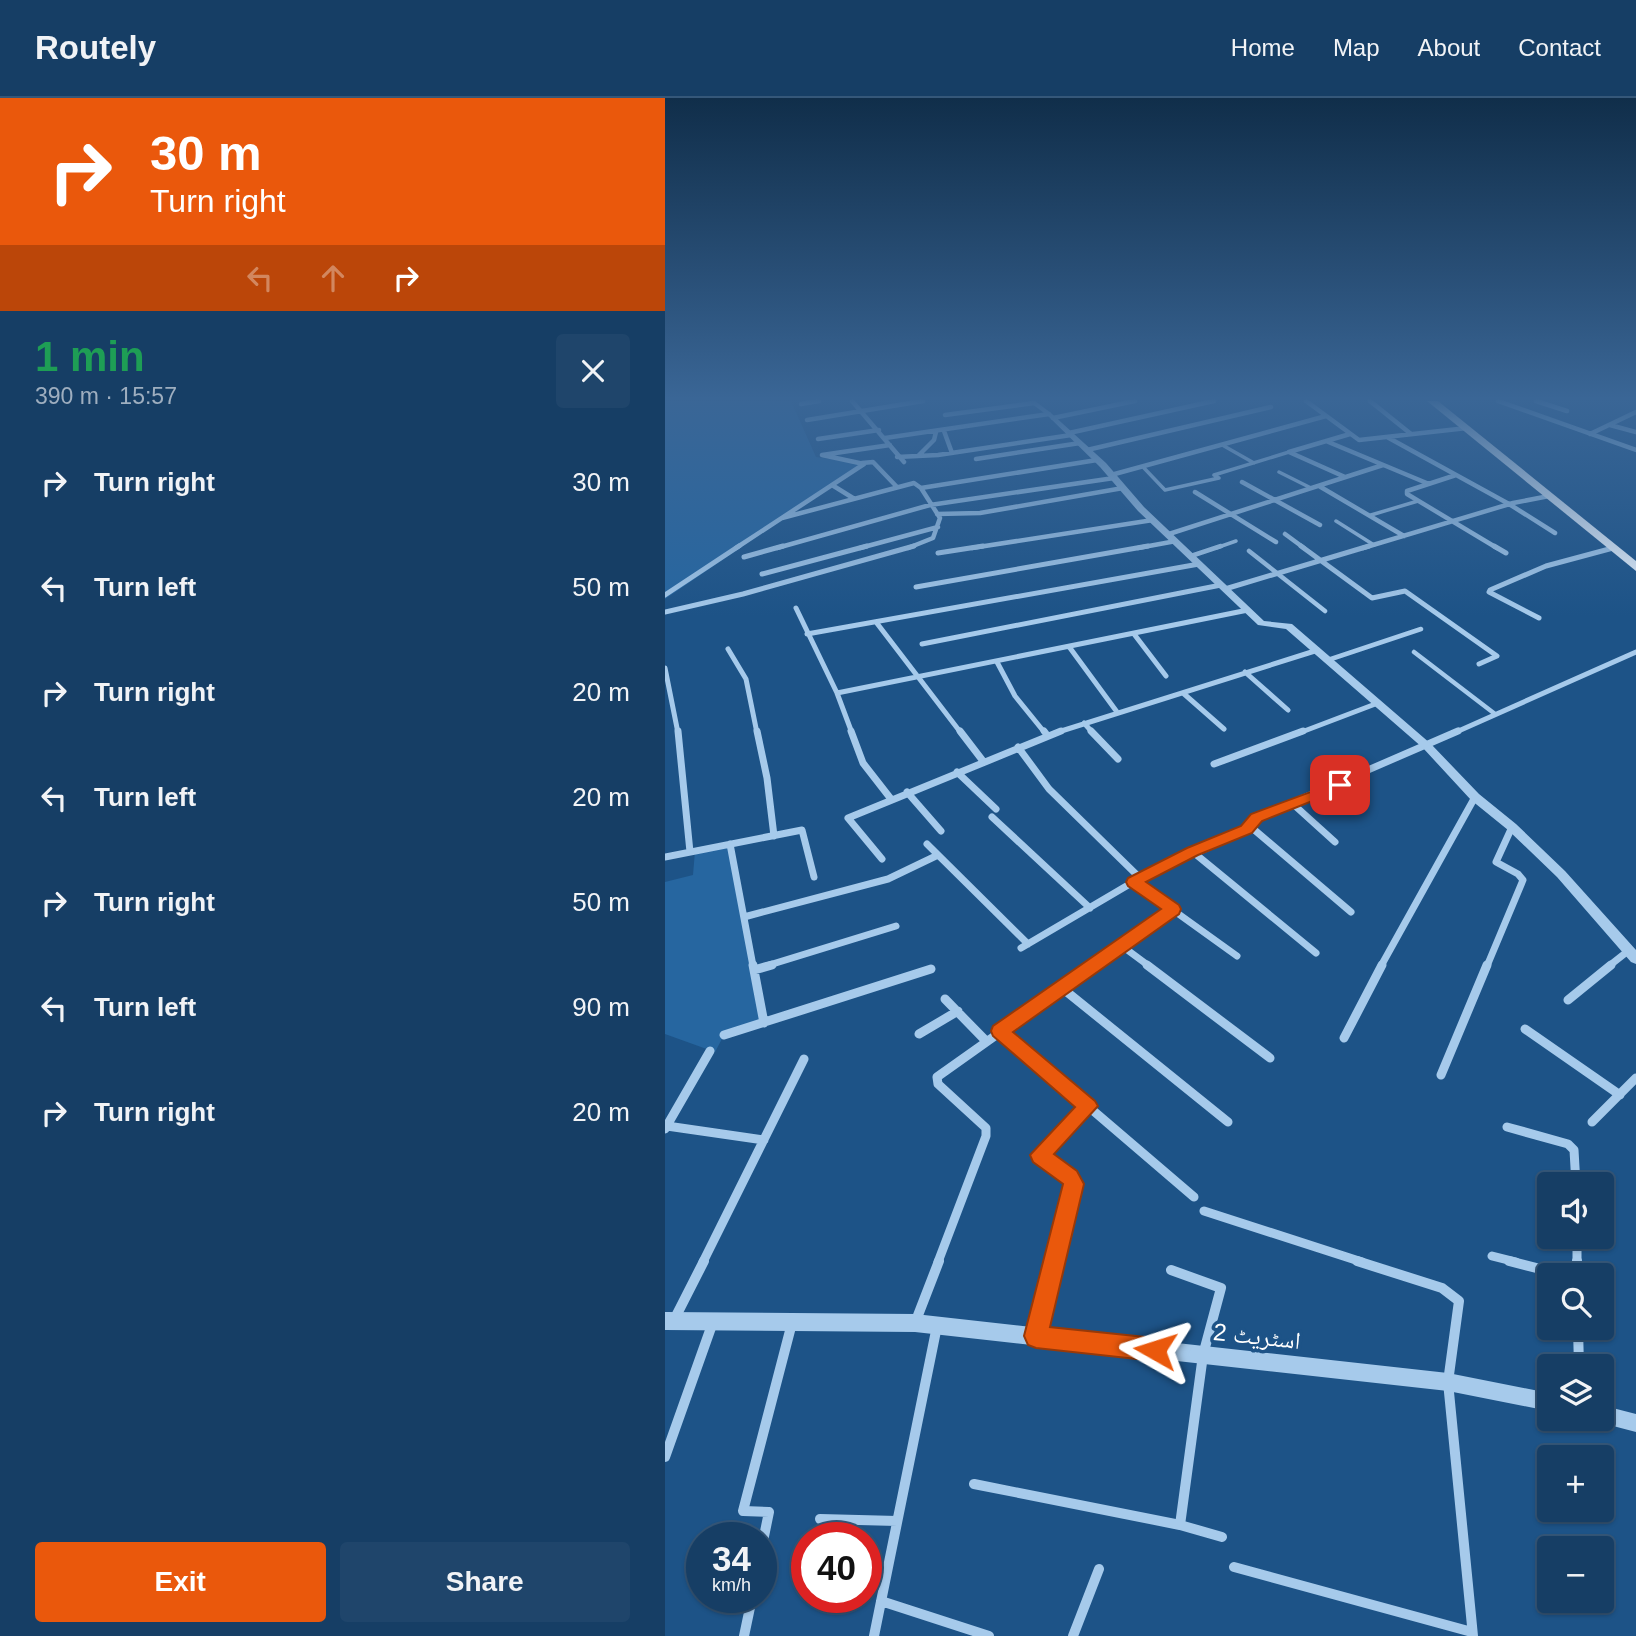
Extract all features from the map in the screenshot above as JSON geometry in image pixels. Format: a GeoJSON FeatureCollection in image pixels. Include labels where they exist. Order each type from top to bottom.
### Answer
{"type":"FeatureCollection","features":[{"type":"Feature","properties":{"kind":"main road"},"geometry":{"type":"LineString","coordinates":[[1526,473],[1636,554]]}},
{"type":"Feature","properties":{"kind":"main road"},"geometry":{"type":"LineString","coordinates":[[1529,473],[1636,567]]}},
{"type":"Feature","properties":{"kind":"street"},"geometry":{"type":"LineString","coordinates":[[665,595],[693,574],[851,473]]}},
{"type":"Feature","properties":{"kind":"street"},"geometry":{"type":"LineString","coordinates":[[883,473],[897,487]]}},
{"type":"Feature","properties":{"kind":"street"},"geometry":{"type":"LineString","coordinates":[[921,488],[1017,473]]}},
{"type":"Feature","properties":{"kind":"street"},"geometry":{"type":"LineString","coordinates":[[1109,473],[1153,520],[1261,622],[1289,626],[1427,746],[1475,797],[1512,827],[1561,874],[1632,955],[1567,1000]]}},
{"type":"Feature","properties":{"kind":"street"},"geometry":{"type":"LineString","coordinates":[[744,556],[930,505],[1128,473]]}},
{"type":"Feature","properties":{"kind":"street"},"geometry":{"type":"LineString","coordinates":[[1336,473],[1345,477]]}},
{"type":"Feature","properties":{"kind":"street"},"geometry":{"type":"LineString","coordinates":[[916,587],[1173,537],[1231,514],[1358,473]]}},
{"type":"Feature","properties":{"kind":"street"},"geometry":{"type":"LineString","coordinates":[[1402,473],[1430,484]]}},
{"type":"Feature","properties":{"kind":"street"},"geometry":{"type":"LineString","coordinates":[[1452,473],[1555,533]]}},
{"type":"Feature","properties":{"kind":"street"},"geometry":{"type":"LineString","coordinates":[[1456,475],[1406,493],[1506,553]]}},
{"type":"Feature","properties":{"kind":"street"},"geometry":{"type":"LineString","coordinates":[[1242,482],[1320,525]]}},
{"type":"Feature","properties":{"kind":"street"},"geometry":{"type":"LineString","coordinates":[[665,612],[743,594],[931,541],[940,518],[921,488],[914,483],[782,518]]}},
{"type":"Feature","properties":{"kind":"street"},"geometry":{"type":"LineString","coordinates":[[832,485],[853,498]]}},
{"type":"Feature","properties":{"kind":"street"},"geometry":{"type":"LineString","coordinates":[[1057,486],[1065,499]]}},
{"type":"Feature","properties":{"kind":"street"},"geometry":{"type":"LineString","coordinates":[[1319,486],[1404,536]]}},
{"type":"Feature","properties":{"kind":"street"},"geometry":{"type":"LineString","coordinates":[[937,514],[980,513],[1123,488]]}},
{"type":"Feature","properties":{"kind":"street"},"geometry":{"type":"LineString","coordinates":[[1195,492],[1276,542]]}},
{"type":"Feature","properties":{"kind":"street"},"geometry":{"type":"LineString","coordinates":[[922,643],[1223,587],[1276,574],[1509,504],[1555,495]]}},
{"type":"Feature","properties":{"kind":"street"},"geometry":{"type":"LineString","coordinates":[[938,554],[1153,520]]}},
{"type":"Feature","properties":{"kind":"street"},"geometry":{"type":"LineString","coordinates":[[762,574],[938,527]]}},
{"type":"Feature","properties":{"kind":"street"},"geometry":{"type":"LineString","coordinates":[[1285,534],[1372,598],[1405,591],[1497,656],[1479,664]]}},
{"type":"Feature","properties":{"kind":"street"},"geometry":{"type":"LineString","coordinates":[[858,548],[868,559]]}},
{"type":"Feature","properties":{"kind":"street"},"geometry":{"type":"LineString","coordinates":[[1539,618],[1489,592],[1490,590],[1546,566],[1613,548]]}},
{"type":"Feature","properties":{"kind":"street"},"geometry":{"type":"LineString","coordinates":[[807,634],[1195,560]]}},
{"type":"Feature","properties":{"kind":"street"},"geometry":{"type":"LineString","coordinates":[[796,608],[837,693],[863,763],[891,799]]}},
{"type":"Feature","properties":{"kind":"street"},"geometry":{"type":"LineString","coordinates":[[837,693],[1248,610]]}},
{"type":"Feature","properties":{"kind":"street"},"geometry":{"type":"LineString","coordinates":[[876,622],[983,761]]}},
{"type":"Feature","properties":{"kind":"street"},"geometry":{"type":"LineString","coordinates":[[1134,634],[1166,676]]}},
{"type":"Feature","properties":{"kind":"street"},"geometry":{"type":"LineString","coordinates":[[1070,648],[1117,712]]}},
{"type":"Feature","properties":{"kind":"street"},"geometry":{"type":"LineString","coordinates":[[728,649],[746,679],[767,778],[774,836]]}},
{"type":"Feature","properties":{"kind":"street"},"geometry":{"type":"LineString","coordinates":[[882,859],[848,818],[1047,735],[1318,650]]}},
{"type":"Feature","properties":{"kind":"street"},"geometry":{"type":"LineString","coordinates":[[1251,827],[1251,823],[1257,818],[1427,746],[1636,652]]}},
{"type":"Feature","properties":{"kind":"street"},"geometry":{"type":"LineString","coordinates":[[997,662],[1016,695],[1047,735]]}},
{"type":"Feature","properties":{"kind":"street"},"geometry":{"type":"LineString","coordinates":[[665,668],[672,692],[684,779],[690,852]]}},
{"type":"Feature","properties":{"kind":"street"},"geometry":{"type":"LineString","coordinates":[[1245,672],[1289,710]]}},
{"type":"Feature","properties":{"kind":"street"},"geometry":{"type":"LineString","coordinates":[[1183,693],[1224,729]]}},
{"type":"Feature","properties":{"kind":"street"},"geometry":{"type":"LineString","coordinates":[[1214,764],[1378,703]]}},
{"type":"Feature","properties":{"kind":"street"},"geometry":{"type":"LineString","coordinates":[[1084,723],[1118,760]]}},
{"type":"Feature","properties":{"kind":"street"},"geometry":{"type":"LineString","coordinates":[[1019,747],[1049,789],[1137,880],[1237,956]]}},
{"type":"Feature","properties":{"kind":"street"},"geometry":{"type":"LineString","coordinates":[[957,772],[996,809]]}},
{"type":"Feature","properties":{"kind":"street"},"geometry":{"type":"LineString","coordinates":[[907,792],[941,831]]}},
{"type":"Feature","properties":{"kind":"street"},"geometry":{"type":"LineString","coordinates":[[1344,1038],[1408,913],[1475,797]]}},
{"type":"Feature","properties":{"kind":"street"},"geometry":{"type":"LineString","coordinates":[[1293,804],[1335,842]]}},
{"type":"Feature","properties":{"kind":"street"},"geometry":{"type":"LineString","coordinates":[[992,817],[1090,908]]}},
{"type":"Feature","properties":{"kind":"street"},"geometry":{"type":"LineString","coordinates":[[927,844],[1024,946],[1137,880],[1251,827]]}},
{"type":"Feature","properties":{"kind":"street"},"geometry":{"type":"LineString","coordinates":[[1251,827],[1352,912]]}},
{"type":"Feature","properties":{"kind":"street"},"geometry":{"type":"LineString","coordinates":[[1441,1075],[1523,880],[1518,874],[1496,862],[1512,827]]}},
{"type":"Feature","properties":{"kind":"street"},"geometry":{"type":"LineString","coordinates":[[665,857],[802,830],[814,877]]}},
{"type":"Feature","properties":{"kind":"street"},"geometry":{"type":"LineString","coordinates":[[730,844],[764,1023]]}},
{"type":"Feature","properties":{"kind":"street"},"geometry":{"type":"LineString","coordinates":[[1193,852],[1316,953]]}},
{"type":"Feature","properties":{"kind":"street"},"geometry":{"type":"LineString","coordinates":[[744,916],[888,879],[937,855]]}},
{"type":"Feature","properties":{"kind":"street"},"geometry":{"type":"LineString","coordinates":[[915,1324],[986,1136],[986,1128],[938,1084],[937,1077],[1173,909]]}},
{"type":"Feature","properties":{"kind":"street"},"geometry":{"type":"LineString","coordinates":[[754,970],[896,926]]}},
{"type":"Feature","properties":{"kind":"street"},"geometry":{"type":"LineString","coordinates":[[1122,946],[1270,1058]]}},
{"type":"Feature","properties":{"kind":"street"},"geometry":{"type":"LineString","coordinates":[[724,1035],[931,969]]}},
{"type":"Feature","properties":{"kind":"street"},"geometry":{"type":"LineString","coordinates":[[1062,988],[1228,1122]]}},
{"type":"Feature","properties":{"kind":"street"},"geometry":{"type":"LineString","coordinates":[[945,999],[986,1041]]}},
{"type":"Feature","properties":{"kind":"street"},"geometry":{"type":"LineString","coordinates":[[919,1034],[958,1012]]}},
{"type":"Feature","properties":{"kind":"street"},"geometry":{"type":"LineString","coordinates":[[1525,1029],[1620,1095]]}},
{"type":"Feature","properties":{"kind":"street"},"geometry":{"type":"LineString","coordinates":[[1000,1031],[1194,1196]]}},
{"type":"Feature","properties":{"kind":"street"},"geometry":{"type":"LineString","coordinates":[[710,1051],[666,1128],[764,1140]]}},
{"type":"Feature","properties":{"kind":"street"},"geometry":{"type":"LineString","coordinates":[[669,1321],[804,1059]]}},
{"type":"Feature","properties":{"kind":"street"},"geometry":{"type":"LineString","coordinates":[[1592,1122],[1636,1079]]}},
{"type":"Feature","properties":{"kind":"street"},"geometry":{"type":"LineString","coordinates":[[1036,1336],[1074,1184],[1040,1155],[1088,1106]]}},
{"type":"Feature","properties":{"kind":"street"},"geometry":{"type":"LineString","coordinates":[[1507,1127],[1568,1144],[1574,1150],[1575,1172]]}},
{"type":"Feature","properties":{"kind":"street"},"geometry":{"type":"LineString","coordinates":[[1204,1211],[1452,1293],[1459,1301],[1448,1382],[1472,1634],[1234,1567]]}},
{"type":"Feature","properties":{"kind":"street"},"geometry":{"type":"LineString","coordinates":[[1492,1256],[1537,1268]]}},
{"type":"Feature","properties":{"kind":"street"},"geometry":{"type":"LineString","coordinates":[[1171,1270],[1221,1288],[1203,1355],[1180,1525]]}},
{"type":"Feature","properties":{"kind":"street","name":"اسٹریٹ 2"},"geometry":{"type":"LineString","coordinates":[[669,1321],[915,1324],[1448,1382],[1537,1400]]}},
{"type":"Feature","properties":{"kind":"street"},"geometry":{"type":"LineString","coordinates":[[665,1457],[713,1321]]}},
{"type":"Feature","properties":{"kind":"street"},"geometry":{"type":"LineString","coordinates":[[767,1522],[769,1512],[743,1511],[792,1322]]}},
{"type":"Feature","properties":{"kind":"street"},"geometry":{"type":"LineString","coordinates":[[882,1596],[937,1326]]}},
{"type":"Feature","properties":{"kind":"street"},"geometry":{"type":"LineString","coordinates":[[1614,1417],[1636,1423]]}},
{"type":"Feature","properties":{"kind":"street"},"geometry":{"type":"LineString","coordinates":[[974,1484],[1180,1525],[1222,1537]]}},
{"type":"Feature","properties":{"kind":"street"},"geometry":{"type":"LineString","coordinates":[[820,1519],[897,1521]]}},
{"type":"Feature","properties":{"kind":"street"},"geometry":{"type":"LineString","coordinates":[[1073,1636],[1099,1569]]}},
{"type":"Feature","properties":{"kind":"street"},"geometry":{"type":"LineString","coordinates":[[882,1601],[989,1636]]}},
{"type":"Feature","properties":{"kind":"street"},"geometry":{"type":"LineString","coordinates":[[744,1636],[749,1613]]}},
{"type":"Feature","properties":{"kind":"street"},"geometry":{"type":"LineString","coordinates":[[874,1636],[879,1613]]}},
{"type":"Feature","properties":{"kind":"lane"},"geometry":{"type":"LineString","coordinates":[[1149,473],[1165,490],[1219,478],[1214,475],[1221,473]]}},
{"type":"Feature","properties":{"kind":"lane"},"geometry":{"type":"LineString","coordinates":[[1281,473],[1311,488]]}},
{"type":"Feature","properties":{"kind":"lane"},"geometry":{"type":"LineString","coordinates":[[1371,515],[1418,501]]}},
{"type":"Feature","properties":{"kind":"lane"},"geometry":{"type":"LineString","coordinates":[[1336,521],[1374,545]]}},
{"type":"Feature","properties":{"kind":"lane"},"geometry":{"type":"LineString","coordinates":[[1195,560],[1236,541]]}},
{"type":"Feature","properties":{"kind":"lane"},"geometry":{"type":"LineString","coordinates":[[1249,551],[1325,611]]}},
{"type":"Feature","properties":{"kind":"lane"},"geometry":{"type":"LineString","coordinates":[[1328,660],[1421,629]]}},
{"type":"Feature","properties":{"kind":"lane"},"geometry":{"type":"LineString","coordinates":[[1414,652],[1496,714]]}},
{"type":"Feature","properties":{"kind":"shaded area"},"geometry":{"type":"Polygon","coordinates":[[[665,473],[851,473],[665,599],[665,473]]]}},
{"type":"Feature","properties":{"kind":"shaded area"},"geometry":{"type":"Polygon","coordinates":[[[731,846],[764,1023],[724,1035],[715,1052],[665,1034],[665,882],[693,875],[695,851],[731,846]]]}},
{"type":"Feature","properties":{"kind":"route"},"geometry":{"type":"LineString","coordinates":[[1155,1350],[1036,1336],[1074,1184],[1073,1180],[1040,1155],[1088,1106],[1000,1031],[1173,909],[1134,882],[1193,852],[1247,830],[1257,818],[1340,785]]}}]}
